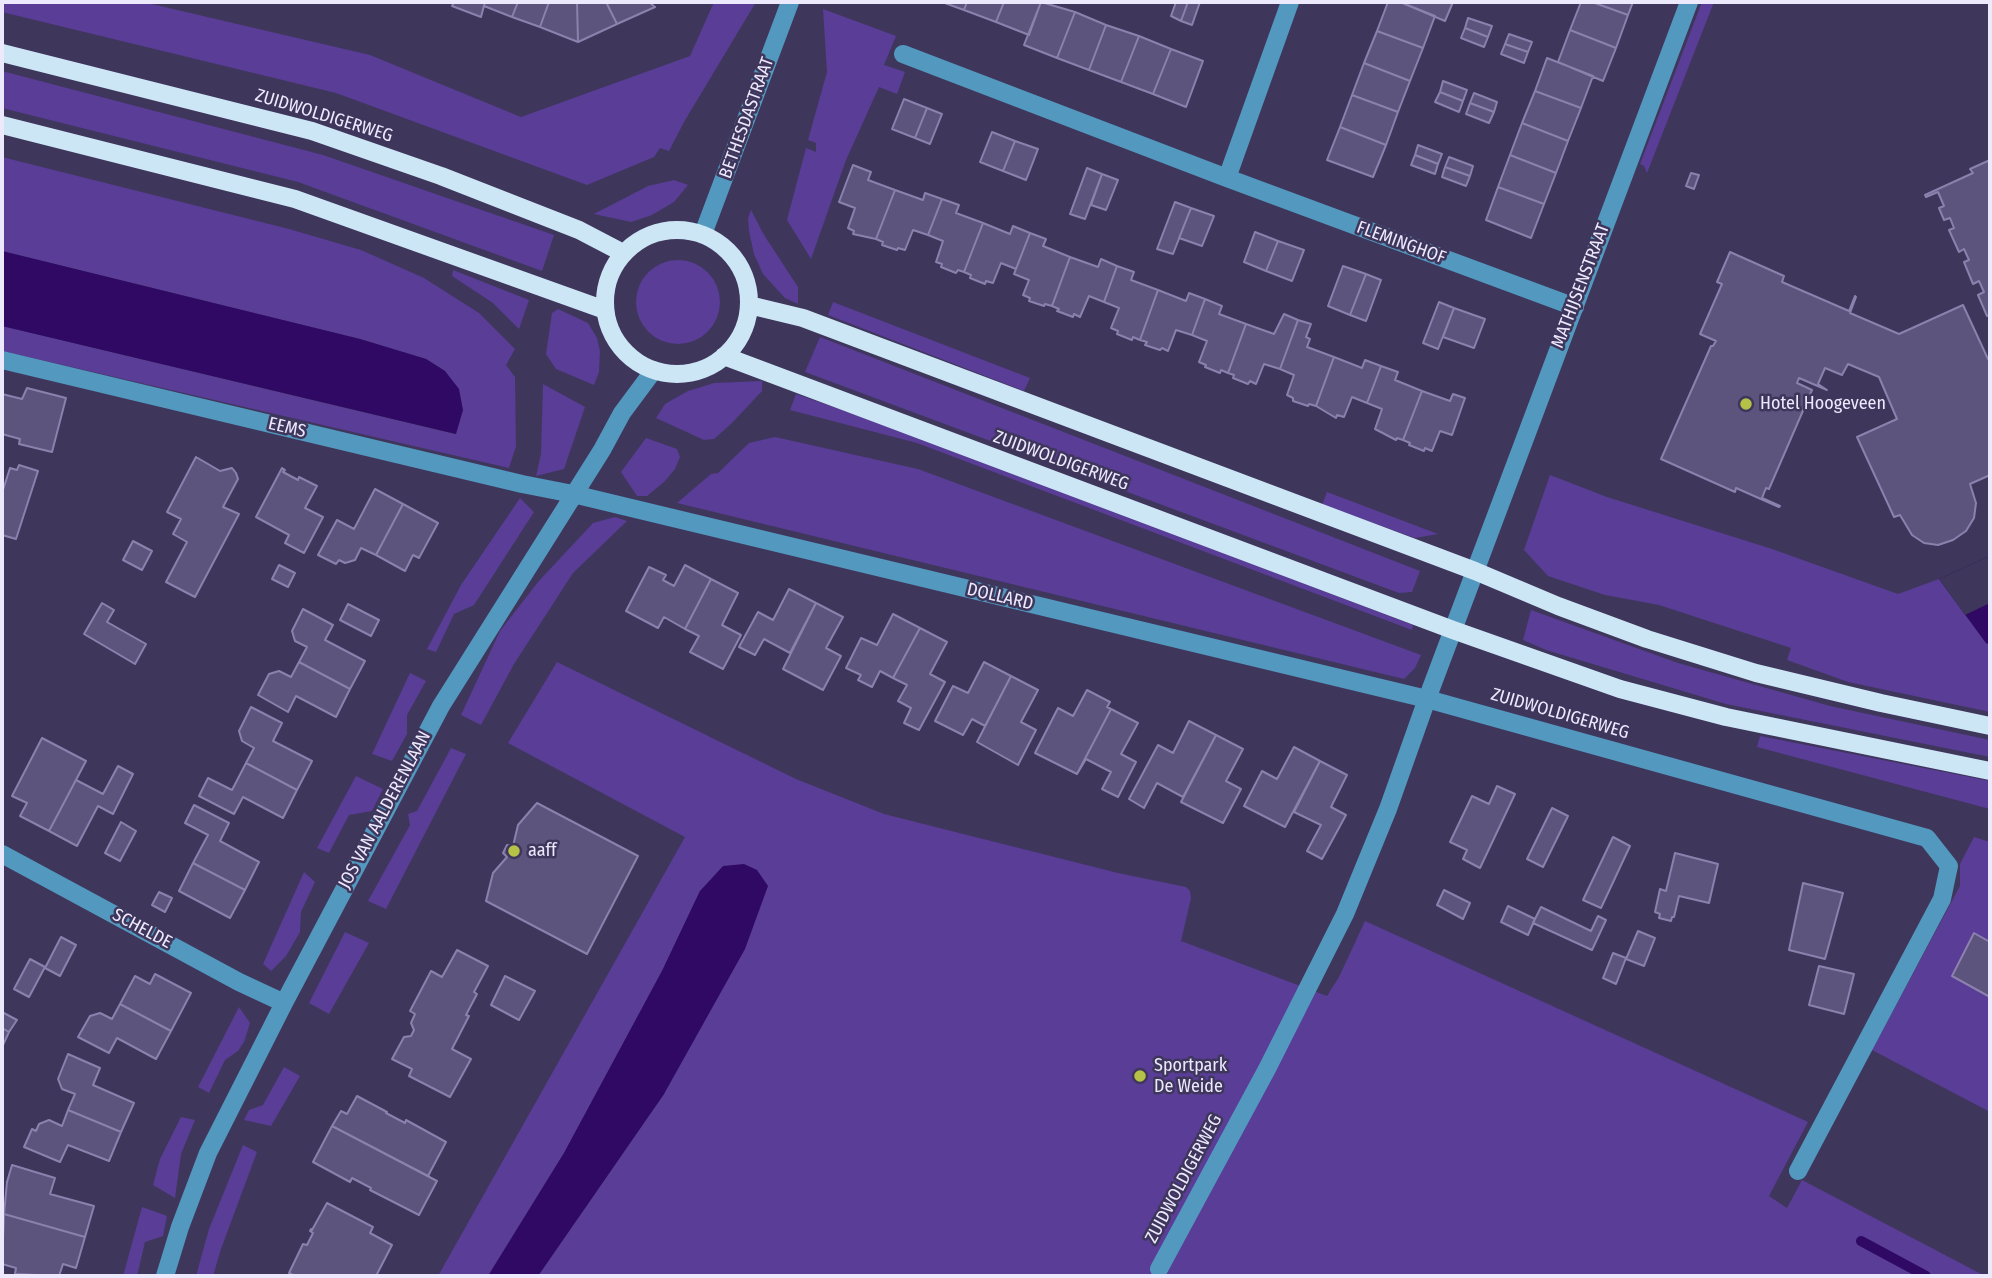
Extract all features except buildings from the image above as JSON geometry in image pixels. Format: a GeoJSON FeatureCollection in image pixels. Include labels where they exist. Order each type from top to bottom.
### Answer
{"type":"FeatureCollection","features":[{"type":"Feature","properties":{"kind":"main road","name":"ZUIDWOLDIGERWEG"},"geometry":{"type":"LineString","coordinates":[[2,53],[312,131],[579,230],[623,253]]}},
{"type":"Feature","properties":{"kind":"main road"},"geometry":{"type":"LineString","coordinates":[[2,125],[295,199],[605,310]]}},
{"type":"Feature","properties":{"kind":"main road"},"geometry":{"type":"LineString","coordinates":[[682,229],[703,234],[723,246],[737,262],[746,282],[749,305],[745,327],[724,356],[708,366],[691,373],[654,370],[621,347],[611,329],[605,310],[606,290],[612,270],[623,253],[639,240],[659,232],[682,229]]}},
{"type":"Feature","properties":{"kind":"main road"},"geometry":{"type":"LineString","coordinates":[[749,305],[803,318],[1475,571],[1647,639],[1756,673],[1881,704],[1990,726]]}},
{"type":"Feature","properties":{"kind":"main road","name":"ZUIDWOLDIGERWEG"},"geometry":{"type":"LineString","coordinates":[[724,356],[1453,630],[1619,689],[1726,717],[1990,771]]}},
{"type":"Feature","properties":{"kind":"street","name":"BETHESDASTRAAT"},"geometry":{"type":"LineString","coordinates":[[703,234],[790,2]]}},
{"type":"Feature","properties":{"kind":"street"},"geometry":{"type":"LineString","coordinates":[[1227,178],[1290,2]]}},
{"type":"Feature","properties":{"kind":"street","name":"MATHIJSENSTRAAT"},"geometry":{"type":"LineString","coordinates":[[1427,699],[1689,2]]}},
{"type":"Feature","properties":{"kind":"street","name":"FLEMINGHOF"},"geometry":{"type":"LineString","coordinates":[[903,54],[1574,307]]}},
{"type":"Feature","properties":{"kind":"street","name":"EEMS"},"geometry":{"type":"LineString","coordinates":[[2,359],[241,418],[573,494]]}},
{"type":"Feature","properties":{"kind":"street","name":"JOS VAN AALDERENLAAN"},"geometry":{"type":"LineString","coordinates":[[165,1276],[208,1153],[440,706],[602,450],[622,413],[654,370]]}},
{"type":"Feature","properties":{"kind":"street","name":"DOLLARD"},"geometry":{"type":"LineString","coordinates":[[573,494],[1427,699]]}},
{"type":"Feature","properties":{"kind":"street","name":"ZUIDWOLDIGERWEG"},"geometry":{"type":"LineString","coordinates":[[1159,1269],[1267,1069],[1345,914],[1388,809],[1427,699],[1927,838],[1949,866],[1942,899],[1798,1171]]}},
{"type":"Feature","properties":{"kind":"street","name":"SCHELDE"},"geometry":{"type":"LineString","coordinates":[[2,853],[227,976],[284,1003]]}},
{"type":"Feature","properties":{"kind":"shaded area"},"geometry":{"type":"Polygon","coordinates":[[[2,2],[143,2],[370,55],[521,117],[690,56],[714,2],[756,2],[669,151],[660,148],[654,157],[587,185],[336,93],[2,12],[2,2]]]}},
{"type":"Feature","properties":{"kind":"shaded area"},"geometry":{"type":"Polygon","coordinates":[[[1702,2],[1714,2],[1647,173],[1640,164],[1702,2]]]}},
{"type":"Feature","properties":{"kind":"shaded area"},"geometry":{"type":"Polygon","coordinates":[[[823,9],[896,36],[884,65],[905,72],[897,94],[879,87],[846,160],[811,259],[787,220],[806,148],[816,152],[816,143],[808,140],[827,72],[823,9]]]}},
{"type":"Feature","properties":{"kind":"shaded area"},"geometry":{"type":"Polygon","coordinates":[[[2,71],[323,155],[554,235],[542,271],[298,182],[2,108],[2,71]]]}},
{"type":"Feature","properties":{"kind":"shaded area"},"geometry":{"type":"Polygon","coordinates":[[[2,157],[289,229],[361,250],[424,278],[479,313],[515,349],[506,365],[515,377],[516,446],[509,468],[2,351],[2,326],[455,434],[445,371],[426,359],[360,339],[2,251],[2,157]]]}},
{"type":"Feature","properties":{"kind":"shaded area"},"geometry":{"type":"Polygon","coordinates":[[[674,180],[688,185],[674,202],[652,215],[631,222],[594,214],[648,186],[674,180]]]}},
{"type":"Feature","properties":{"kind":"shaded area"},"geometry":{"type":"Polygon","coordinates":[[[751,210],[798,287],[798,304],[785,298],[763,274],[754,254],[749,231],[748,218],[751,210]]]}},
{"type":"Feature","properties":{"kind":"shaded area"},"geometry":{"type":"Polygon","coordinates":[[[2,251],[360,339],[426,359],[445,371],[459,389],[463,410],[456,434],[2,326],[2,251]]]}},
{"type":"Feature","properties":{"kind":"shaded area"},"geometry":{"type":"Polygon","coordinates":[[[678,260],[694,263],[708,272],[717,286],[720,302],[717,318],[708,332],[694,341],[678,344],[662,341],[648,332],[639,318],[636,302],[639,286],[648,272],[662,263],[678,260]]]}},
{"type":"Feature","properties":{"kind":"shaded area"},"geometry":{"type":"Polygon","coordinates":[[[453,270],[529,300],[519,329],[493,303],[452,276],[453,270]]]}},
{"type":"Feature","properties":{"kind":"shaded area"},"geometry":{"type":"Polygon","coordinates":[[[833,302],[1030,378],[1024,391],[828,315],[833,302]]]}},
{"type":"Feature","properties":{"kind":"shaded area"},"geometry":{"type":"Polygon","coordinates":[[[558,309],[588,323],[597,338],[600,351],[599,372],[594,385],[556,369],[546,354],[552,313],[558,309]]]}},
{"type":"Feature","properties":{"kind":"shaded area"},"geometry":{"type":"Polygon","coordinates":[[[820,337],[1420,571],[1412,592],[1399,593],[805,372],[820,337]]]}},
{"type":"Feature","properties":{"kind":"shaded area"},"geometry":{"type":"Polygon","coordinates":[[[762,381],[762,391],[714,439],[704,440],[656,418],[665,404],[688,391],[714,383],[762,381]]]}},
{"type":"Feature","properties":{"kind":"shaded area"},"geometry":{"type":"Polygon","coordinates":[[[543,384],[585,407],[564,469],[536,476],[541,454],[543,384]]]}},
{"type":"Feature","properties":{"kind":"shaded area"},"geometry":{"type":"Polygon","coordinates":[[[796,394],[920,437],[1413,625],[1412,630],[917,443],[790,410],[796,394]]]}},
{"type":"Feature","properties":{"kind":"shaded area"},"geometry":{"type":"Polygon","coordinates":[[[775,437],[918,469],[1421,655],[1415,668],[1404,679],[677,503],[711,474],[718,473],[749,443],[775,437]]]}},
{"type":"Feature","properties":{"kind":"shaded area"},"geometry":{"type":"Polygon","coordinates":[[[646,438],[677,449],[680,457],[675,469],[664,482],[647,496],[637,496],[621,472],[646,438]]]}},
{"type":"Feature","properties":{"kind":"shaded area"},"geometry":{"type":"Polygon","coordinates":[[[1550,475],[1607,497],[1772,549],[1898,594],[1939,579],[1990,645],[1990,712],[1848,682],[1787,660],[1791,648],[1659,605],[1605,595],[1548,576],[1524,550],[1550,475]]]}},
{"type":"Feature","properties":{"kind":"shaded area"},"geometry":{"type":"Polygon","coordinates":[[[1327,492],[1438,534],[1415,538],[1322,505],[1327,492]]]}},
{"type":"Feature","properties":{"kind":"shaded area"},"geometry":{"type":"Polygon","coordinates":[[[520,498],[534,512],[474,605],[454,614],[436,652],[427,649],[461,585],[520,498]]]}},
{"type":"Feature","properties":{"kind":"shaded area"},"geometry":{"type":"Polygon","coordinates":[[[615,517],[627,521],[573,573],[514,664],[481,725],[461,715],[500,631],[538,582],[593,523],[615,517]]]}},
{"type":"Feature","properties":{"kind":"shaded area"},"geometry":{"type":"Polygon","coordinates":[[[1990,556],[1990,645],[1939,579],[1990,556]]]}},
{"type":"Feature","properties":{"kind":"shaded area"},"geometry":{"type":"Polygon","coordinates":[[[1531,610],[1678,663],[1830,706],[1990,740],[1990,757],[1726,704],[1546,650],[1523,640],[1531,610]]]}},
{"type":"Feature","properties":{"kind":"shaded area","name":"Sportpark De Weide"},"geometry":{"type":"Polygon","coordinates":[[[557,662],[796,779],[884,814],[1118,873],[1186,887],[1191,898],[1181,941],[1327,996],[1339,977],[1365,921],[1808,1122],[1769,1196],[1787,1208],[1802,1180],[1985,1276],[538,1276],[664,1094],[700,891],[662,971],[564,1153],[488,1276],[438,1276],[685,837],[508,743],[557,662]]]}},
{"type":"Feature","properties":{"kind":"shaded area"},"geometry":{"type":"Polygon","coordinates":[[[410,673],[426,681],[407,715],[407,734],[392,761],[372,754],[410,673]]]}},
{"type":"Feature","properties":{"kind":"shaded area"},"geometry":{"type":"Polygon","coordinates":[[[1760,736],[1990,781],[1990,809],[1757,747],[1760,736]]]}},
{"type":"Feature","properties":{"kind":"shaded area"},"geometry":{"type":"Polygon","coordinates":[[[451,748],[466,754],[386,909],[368,901],[410,825],[408,814],[417,811],[451,748]]]}},
{"type":"Feature","properties":{"kind":"shaded area"},"geometry":{"type":"Polygon","coordinates":[[[356,776],[383,789],[372,811],[349,815],[329,853],[317,848],[356,776]]]}},
{"type":"Feature","properties":{"kind":"shaded area"},"geometry":{"type":"Polygon","coordinates":[[[1974,837],[1990,842],[1990,1112],[1872,1050],[1960,886],[1960,864],[1974,837]]]}},
{"type":"Feature","properties":{"kind":"shaded area"},"geometry":{"type":"Polygon","coordinates":[[[744,864],[757,870],[768,886],[745,949],[664,1094],[538,1276],[488,1276],[564,1153],[662,971],[700,891],[723,866],[744,864]]]}},
{"type":"Feature","properties":{"kind":"shaded area"},"geometry":{"type":"Polygon","coordinates":[[[304,872],[315,882],[301,912],[300,932],[286,956],[271,971],[263,964],[304,872]]]}},
{"type":"Feature","properties":{"kind":"shaded area"},"geometry":{"type":"Polygon","coordinates":[[[345,932],[369,943],[329,1014],[309,1003],[345,932]]]}},
{"type":"Feature","properties":{"kind":"shaded area"},"geometry":{"type":"Polygon","coordinates":[[[239,1007],[250,1023],[244,1042],[238,1051],[225,1060],[209,1093],[198,1087],[239,1007]]]}},
{"type":"Feature","properties":{"kind":"shaded area"},"geometry":{"type":"Polygon","coordinates":[[[284,1067],[300,1076],[271,1126],[244,1120],[249,1110],[263,1105],[284,1067]]]}},
{"type":"Feature","properties":{"kind":"shaded area"},"geometry":{"type":"Polygon","coordinates":[[[181,1117],[195,1120],[181,1154],[175,1198],[153,1185],[160,1159],[181,1117]]]}},
{"type":"Feature","properties":{"kind":"shaded area"},"geometry":{"type":"Polygon","coordinates":[[[243,1145],[257,1152],[213,1276],[196,1276],[209,1229],[243,1145]]]}},
{"type":"Feature","properties":{"kind":"shaded area"},"geometry":{"type":"Polygon","coordinates":[[[142,1207],[167,1216],[163,1236],[145,1242],[137,1276],[123,1276],[142,1207]]]}},
{"type":"Feature","properties":{"kind":"pier"},"geometry":{"type":"Polygon","coordinates":[[[1990,556],[1990,603],[1965,615],[1939,579],[1990,556]]]}},
{"type":"Feature","properties":{"kind":"waterway"},"geometry":{"type":"LineString","coordinates":[[1861,1241],[1926,1276]]}},
{"type":"Feature","properties":{"kind":"place","name":"Hotel Hoogeveen"},"geometry":{"type":"Point","coordinates":[1746,404]}},
{"type":"Feature","properties":{"kind":"place","name":"aaff"},"geometry":{"type":"Point","coordinates":[514,851]}},
{"type":"Feature","properties":{"kind":"place","name":"Sportpark De Weide"},"geometry":{"type":"Point","coordinates":[1140,1076]}}]}
